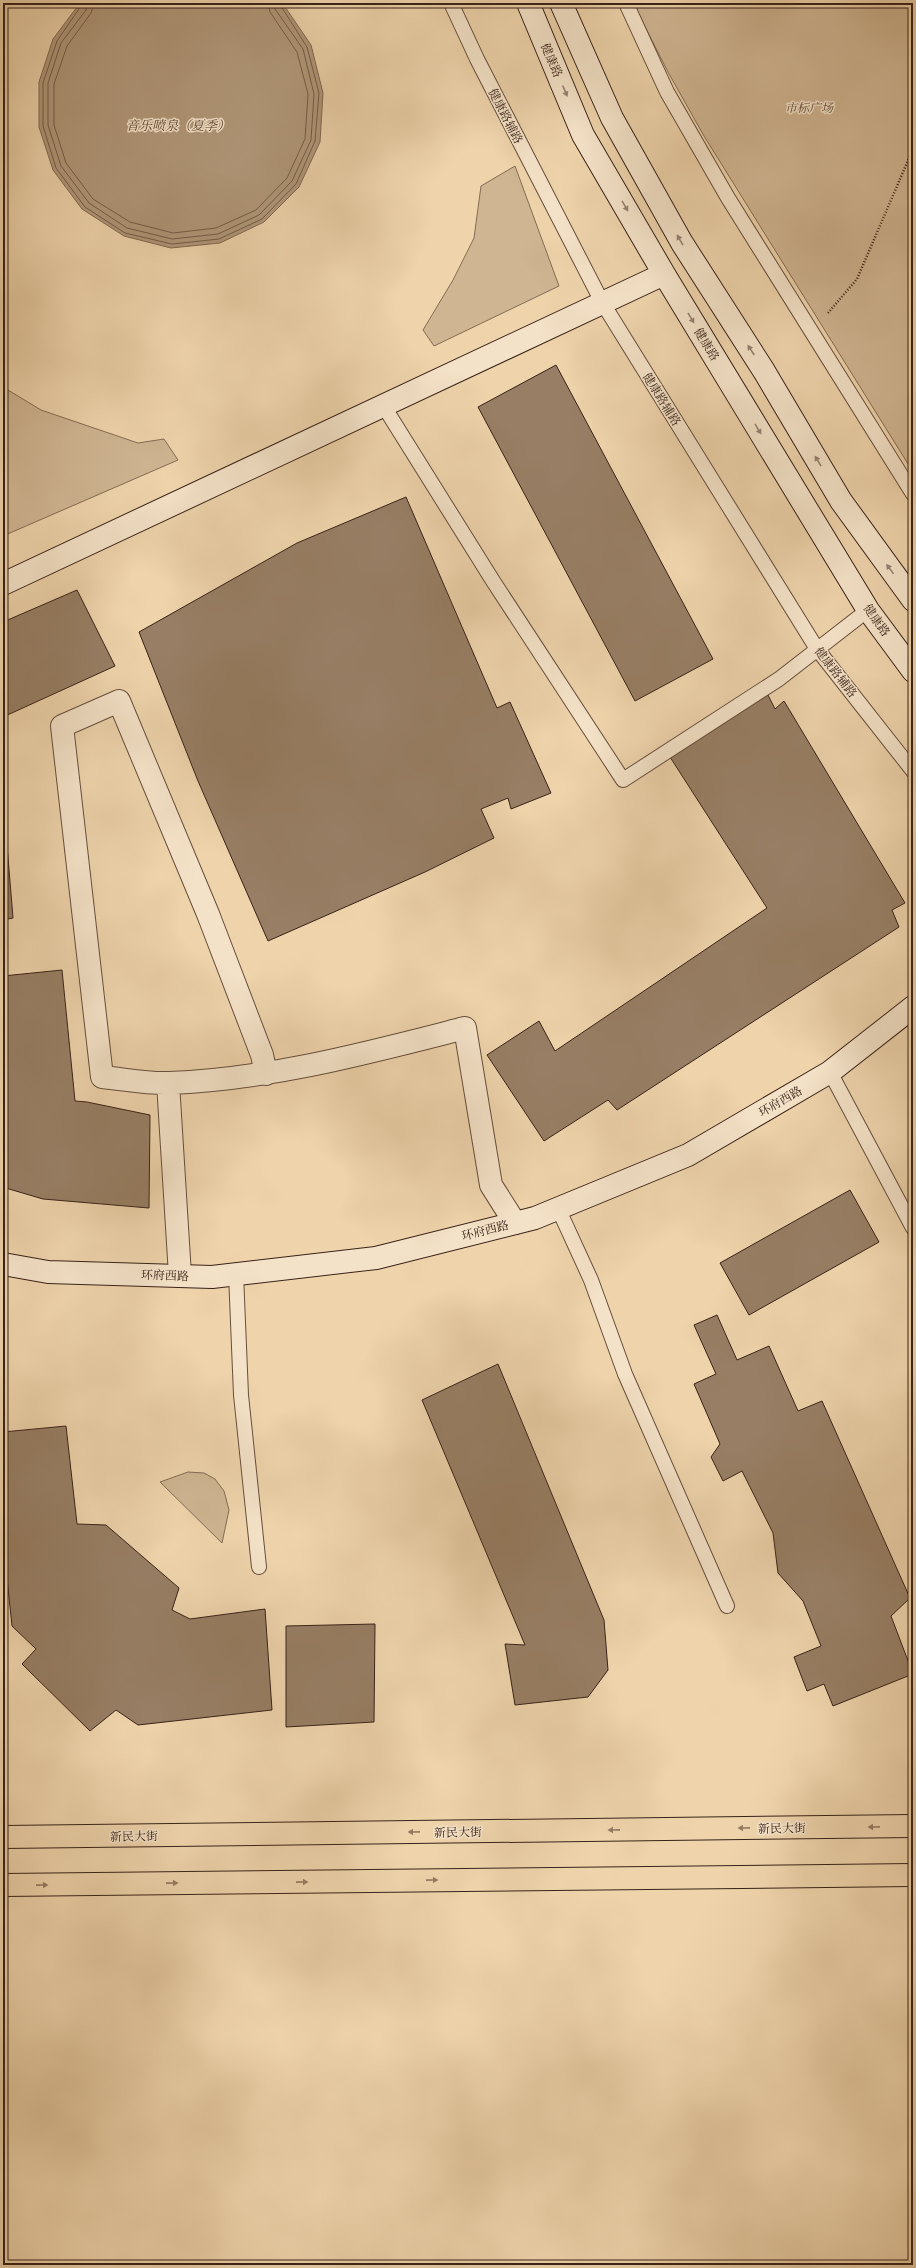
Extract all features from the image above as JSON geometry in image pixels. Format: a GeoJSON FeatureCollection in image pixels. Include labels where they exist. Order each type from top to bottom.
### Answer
{"type":"FeatureCollection","features":[{"type":"Feature","properties":{"kind":"main road","name":"新民大街"},"geometry":{"type":"LineString","coordinates":[[3,1837],[913,1826]]}},
{"type":"Feature","properties":{"kind":"main road"},"geometry":{"type":"LineString","coordinates":[[3,1885],[913,1875]]}},
{"type":"Feature","properties":{"kind":"street","name":"健康路"},"geometry":{"type":"LineString","coordinates":[[528,3],[583,135],[664,274],[868,610],[913,671]]}},
{"type":"Feature","properties":{"kind":"street"},"geometry":{"type":"LineString","coordinates":[[561,3],[612,118],[682,243],[764,371],[841,501],[913,600]]}},
{"type":"Feature","properties":{"kind":"street"},"geometry":{"type":"LineString","coordinates":[[3,584],[664,274]]}},
{"type":"Feature","properties":{"kind":"street"},"geometry":{"type":"LineString","coordinates":[[266,1074],[262,1055],[208,914],[119,701],[62,726],[102,1077],[168,1083],[266,1074],[317,1065],[465,1028],[491,1185],[515,1223]]}},
{"type":"Feature","properties":{"kind":"street","name":"环府西路"},"geometry":{"type":"LineString","coordinates":[[3,1264],[48,1272],[180,1276],[236,1274],[376,1258],[535,1218],[688,1155],[830,1072],[913,1008]]}},
{"type":"Feature","properties":{"kind":"street"},"geometry":{"type":"LineString","coordinates":[[168,1083],[180,1276]]}},
{"type":"Feature","properties":{"kind":"lane","name":"健康路辅路"},"geometry":{"type":"LineString","coordinates":[[452,3],[477,59],[602,302],[817,649],[913,770]]}},
{"type":"Feature","properties":{"kind":"lane"},"geometry":{"type":"LineString","coordinates":[[626,3],[667,92],[728,198],[913,494]]}},
{"type":"Feature","properties":{"kind":"lane"},"geometry":{"type":"LineString","coordinates":[[383,406],[493,581],[623,780],[779,678],[868,610]]}},
{"type":"Feature","properties":{"kind":"lane"},"geometry":{"type":"LineString","coordinates":[[830,1072],[913,1228]]}},
{"type":"Feature","properties":{"kind":"lane"},"geometry":{"type":"LineString","coordinates":[[558,1208],[591,1280],[625,1374],[727,1606]]}},
{"type":"Feature","properties":{"kind":"lane"},"geometry":{"type":"LineString","coordinates":[[236,1274],[241,1395],[259,1567]]}},
{"type":"Feature","properties":{"kind":"path"},"geometry":{"type":"LineString","coordinates":[[812,332],[857,280],[913,148]]}},
{"type":"Feature","properties":{"kind":"green space","name":"市标广场"},"geometry":{"type":"Polygon","coordinates":[[[633,3],[913,3],[913,472],[704,136],[668,72],[633,3]]]}},
{"type":"Feature","properties":{"kind":"green space"},"geometry":{"type":"Polygon","coordinates":[[[515,166],[559,286],[434,346],[423,330],[453,280],[474,238],[481,186],[515,166]]]}},
{"type":"Feature","properties":{"kind":"green space"},"geometry":{"type":"Polygon","coordinates":[[[3,387],[41,410],[138,443],[164,439],[178,460],[3,536],[3,387]]]}},
{"type":"Feature","properties":{"kind":"green space"},"geometry":{"type":"Polygon","coordinates":[[[188,1472],[204,1473],[215,1479],[224,1491],[229,1510],[222,1543],[160,1482],[188,1472]]]}},
{"type":"Feature","properties":{"kind":"water","name":"音乐喷泉（夏季）"},"geometry":{"type":"Polygon","coordinates":[[[80,3],[283,4],[311,45],[323,93],[320,142],[299,187],[264,222],[220,243],[171,248],[124,236],[82,209],[53,170],[39,127],[39,82],[53,39],[80,3]]]}},
{"type":"Feature","properties":{"kind":"building"},"geometry":{"type":"Polygon","coordinates":[[[556,365],[713,659],[635,701],[478,407],[556,365]]]}},
{"type":"Feature","properties":{"kind":"building"},"geometry":{"type":"Polygon","coordinates":[[[406,497],[497,708],[510,702],[551,793],[511,809],[508,798],[481,809],[494,838],[425,872],[268,941],[198,781],[139,632],[297,543],[406,497]]]}},
{"type":"Feature","properties":{"kind":"building"},"geometry":{"type":"Polygon","coordinates":[[[77,590],[115,666],[3,717],[3,622],[77,590]]]}},
{"type":"Feature","properties":{"kind":"building"},"geometry":{"type":"Polygon","coordinates":[[[766,691],[775,709],[784,701],[905,903],[892,910],[899,927],[617,1110],[608,1100],[544,1141],[487,1055],[539,1021],[555,1051],[767,908],[670,757],[766,691]]]}},
{"type":"Feature","properties":{"kind":"building"},"geometry":{"type":"Polygon","coordinates":[[[3,797],[13,918],[3,920],[3,797]]]}},
{"type":"Feature","properties":{"kind":"building"},"geometry":{"type":"Polygon","coordinates":[[[62,970],[75,1101],[87,1102],[150,1115],[149,1208],[43,1199],[9,1189],[3,1185],[3,976],[62,970]]]}},
{"type":"Feature","properties":{"kind":"building"},"geometry":{"type":"Polygon","coordinates":[[[850,1190],[879,1242],[749,1315],[720,1263],[850,1190]]]}},
{"type":"Feature","properties":{"kind":"building"},"geometry":{"type":"Polygon","coordinates":[[[717,1315],[737,1360],[769,1346],[798,1411],[822,1401],[910,1598],[891,1616],[913,1674],[833,1706],[824,1684],[807,1691],[794,1657],[821,1646],[803,1601],[778,1573],[773,1533],[742,1471],[723,1481],[711,1457],[720,1444],[694,1384],[716,1374],[694,1325],[717,1315]]]}},
{"type":"Feature","properties":{"kind":"building"},"geometry":{"type":"Polygon","coordinates":[[[498,1364],[604,1620],[608,1670],[588,1697],[515,1705],[505,1644],[525,1645],[422,1400],[498,1364]]]}},
{"type":"Feature","properties":{"kind":"building"},"geometry":{"type":"Polygon","coordinates":[[[66,1426],[77,1524],[106,1525],[179,1588],[172,1610],[190,1619],[265,1609],[272,1710],[138,1725],[116,1710],[90,1731],[22,1664],[36,1649],[12,1626],[3,1540],[3,1432],[66,1426]]]}},
{"type":"Feature","properties":{"kind":"building"},"geometry":{"type":"Polygon","coordinates":[[[375,1624],[374,1722],[286,1727],[286,1626],[375,1624]]]}}]}
